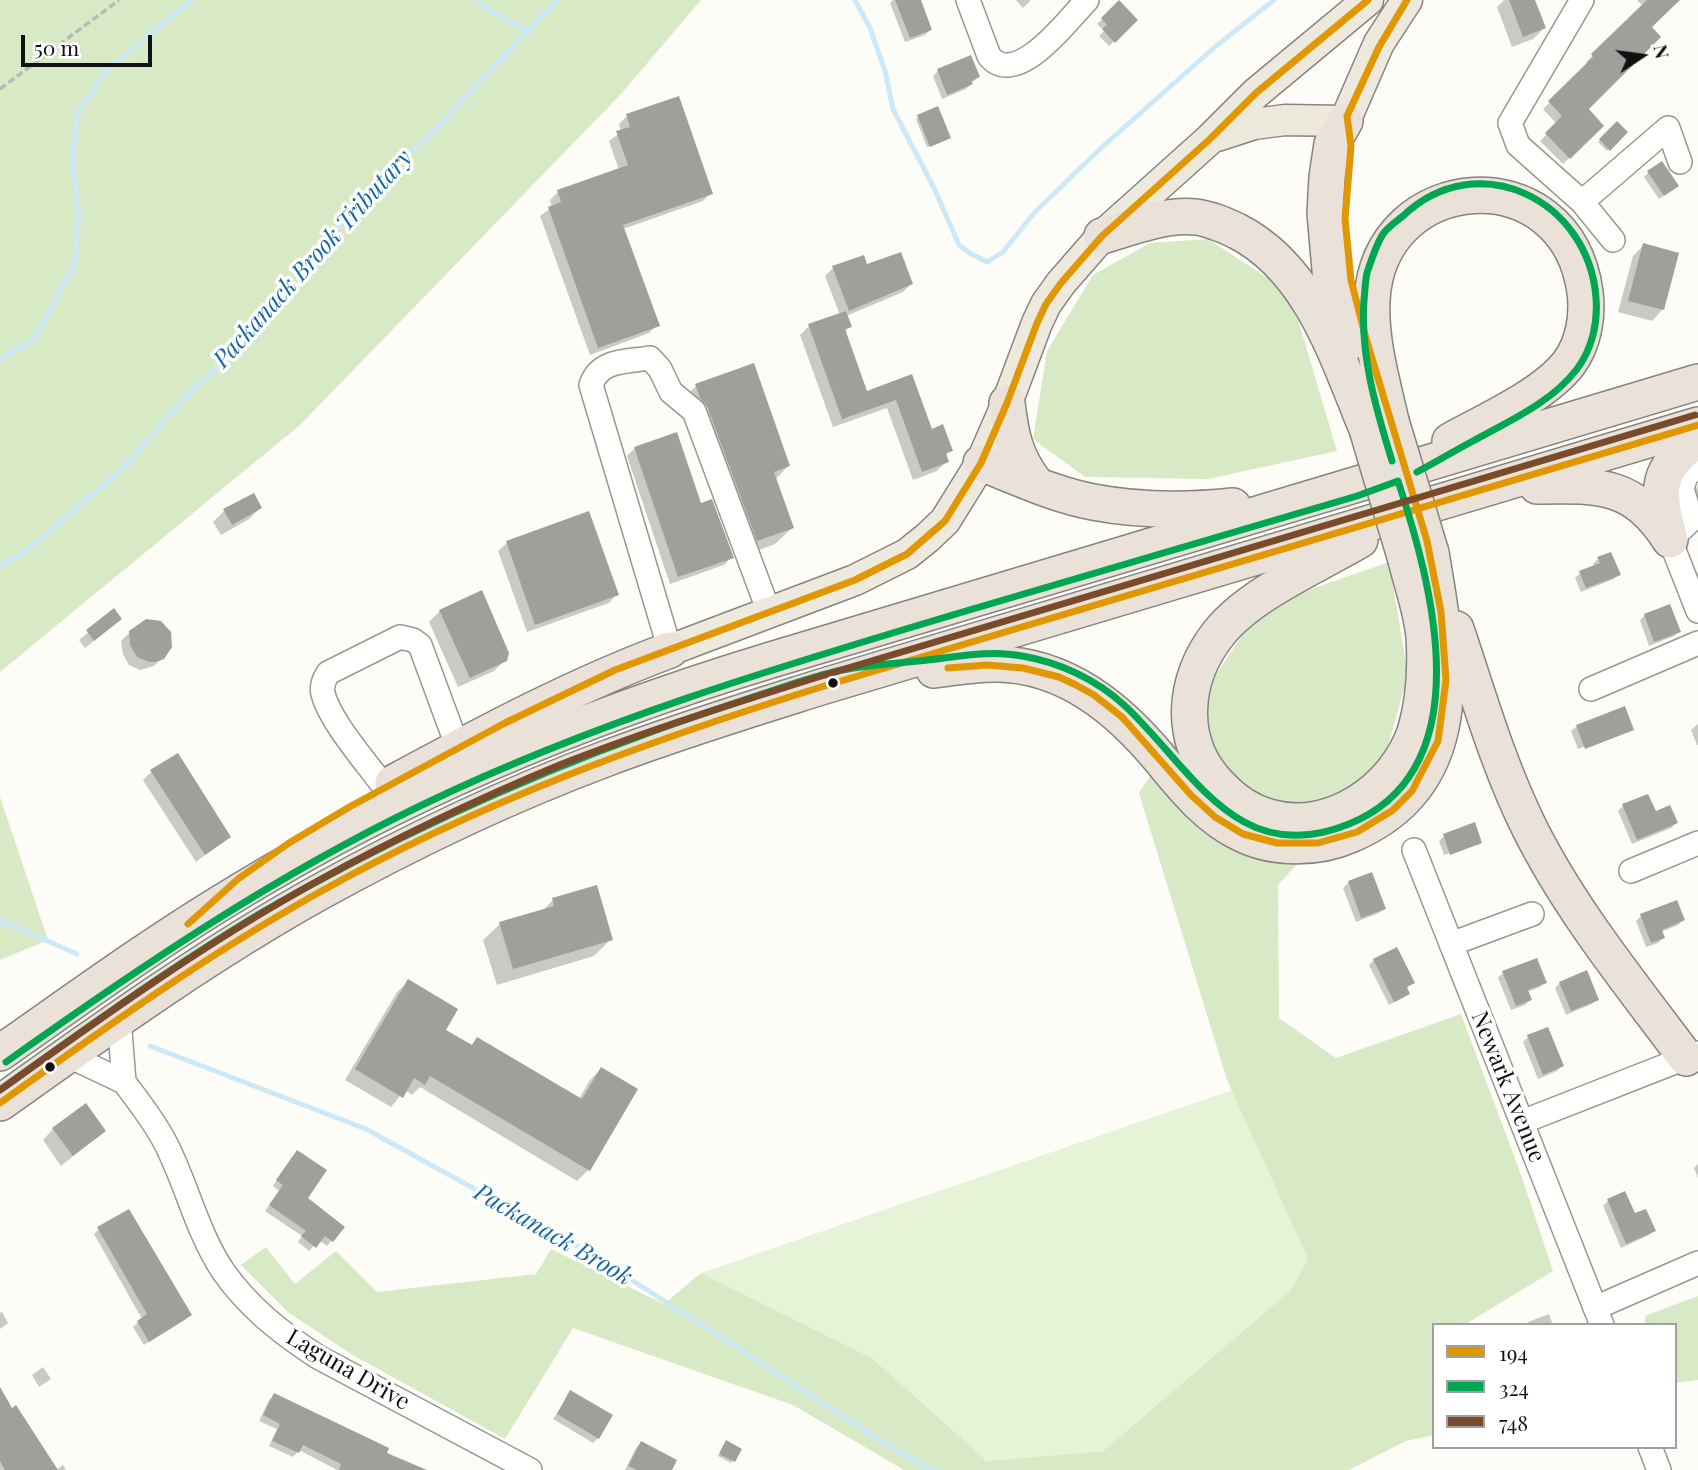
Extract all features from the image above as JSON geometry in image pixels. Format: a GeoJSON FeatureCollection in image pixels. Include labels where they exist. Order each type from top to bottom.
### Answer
{"type":"FeatureCollection","features":[{"type":"Feature","properties":{"kind":"highway"},"geometry":{"type":"LineString","coordinates":[[844,680],[997,664],[1021,666],[1059,677],[1093,694],[1121,717],[1199,804],[1230,828],[1260,841],[1309,845],[1331,842],[1361,831],[1400,805],[1423,776],[1438,741],[1445,700],[1447,656],[1379,425],[1331,281],[1327,247],[1327,177],[1332,144],[1345,121]]}},
{"type":"Feature","properties":{"kind":"highway"},"geometry":{"type":"LineString","coordinates":[[1379,425],[1372,299],[1377,274],[1391,241],[1411,219],[1424,210],[1468,195],[1484,194],[1522,203],[1553,222],[1564,235],[1579,262],[1587,306],[1585,322],[1569,364],[1535,393],[1392,474]]}},
{"type":"Feature","properties":{"kind":"highway"},"geometry":{"type":"LineString","coordinates":[[1102,236],[1163,219],[1194,217],[1224,225],[1255,241],[1281,263],[1305,296],[1379,425]]}},
{"type":"Feature","properties":{"kind":"highway"},"geometry":{"type":"LineString","coordinates":[[0,1053],[188,923],[299,857],[412,798],[528,746],[599,718],[758,664],[1698,382]]}},
{"type":"Feature","properties":{"kind":"highway"},"geometry":{"type":"LineString","coordinates":[[1007,403],[1015,448],[1022,466],[1036,484]]}},
{"type":"Feature","properties":{"kind":"highway"},"geometry":{"type":"LineString","coordinates":[[0,1103],[119,1018],[306,900],[371,864],[487,809],[602,760],[844,680],[1698,425]]}},
{"type":"Feature","properties":{"kind":"highway"},"geometry":{"type":"LineString","coordinates":[[1686,526],[1662,510],[1661,492],[1669,464],[1698,439]]}},
{"type":"Feature","properties":{"kind":"highway"},"geometry":{"type":"LineString","coordinates":[[981,463],[1091,502],[1141,509],[1198,510],[1310,499]]}},
{"type":"Feature","properties":{"kind":"highway"},"geometry":{"type":"LineString","coordinates":[[1491,487],[1583,484],[1627,497],[1645,508],[1659,523],[1686,526]]}},
{"type":"Feature","properties":{"kind":"highway"},"geometry":{"type":"LineString","coordinates":[[1404,513],[1244,607],[1217,634],[1189,696],[1189,731],[1194,749],[1208,775],[1229,796],[1252,811],[1269,817],[1303,821],[1323,818],[1342,812],[1365,798],[1399,764],[1415,732],[1424,688],[1419,556]]}},
{"type":"Feature","properties":{"kind":"highway"},"geometry":{"type":"LineString","coordinates":[[1419,556],[1530,829],[1577,909],[1692,1055]]}},
{"type":"Feature","properties":{"kind":"highway"},"geometry":{"type":"LineString","coordinates":[[188,923],[238,879],[289,843],[385,788],[586,682],[670,650]]}},
{"type":"Feature","properties":{"kind":"main road"},"geometry":{"type":"LineString","coordinates":[[670,650],[855,580],[906,554],[945,521],[981,463],[1046,304],[1061,283],[1102,236],[1210,139],[1256,93],[1368,0]]}},
{"type":"Feature","properties":{"kind":"main road"},"geometry":{"type":"LineString","coordinates":[[1210,139],[1254,124],[1285,120],[1345,121],[1379,43],[1407,0]]}},
{"type":"Feature","properties":{"kind":"street"},"geometry":{"type":"LineString","coordinates":[[968,0],[989,57],[1002,66],[1035,55],[1087,0]]}},
{"type":"Feature","properties":{"kind":"street"},"geometry":{"type":"LineString","coordinates":[[1582,0],[1510,123],[1518,145],[1582,202],[1614,240]]}},
{"type":"Feature","properties":{"kind":"street"},"geometry":{"type":"LineString","coordinates":[[1582,202],[1668,128],[1680,162]]}},
{"type":"Feature","properties":{"kind":"street"},"geometry":{"type":"LineString","coordinates":[[670,650],[591,386],[595,373],[605,366],[650,358],[660,369],[671,392],[694,411],[769,612]]}},
{"type":"Feature","properties":{"kind":"street"},"geometry":{"type":"LineString","coordinates":[[1698,469],[1687,473],[1682,488],[1698,611]]}},
{"type":"Feature","properties":{"kind":"street"},"geometry":{"type":"LineString","coordinates":[[385,788],[335,720],[323,691],[323,681],[328,673],[400,637],[417,642],[458,748]]}},
{"type":"Feature","properties":{"kind":"street"},"geometry":{"type":"LineString","coordinates":[[1591,689],[1698,643]]}},
{"type":"Feature","properties":{"kind":"street"},"geometry":{"type":"LineString","coordinates":[[1631,871],[1698,843]]}},
{"type":"Feature","properties":{"kind":"street","name":"Newark Avenue"},"geometry":{"type":"LineString","coordinates":[[1414,850],[1599,1317]]}},
{"type":"Feature","properties":{"kind":"street"},"geometry":{"type":"LineString","coordinates":[[1451,944],[1532,914]]}},
{"type":"Feature","properties":{"kind":"street"},"geometry":{"type":"LineString","coordinates":[[119,1018],[124,1082]]}},
{"type":"Feature","properties":{"kind":"street","name":"Laguna Drive"},"geometry":{"type":"LineString","coordinates":[[67,1055],[124,1082],[167,1144],[205,1240],[222,1270],[260,1314],[287,1337],[318,1357],[530,1470]]}},
{"type":"Feature","properties":{"kind":"street"},"geometry":{"type":"LineString","coordinates":[[1522,1122],[1692,1055]]}},
{"type":"Feature","properties":{"kind":"street"},"geometry":{"type":"LineString","coordinates":[[1599,1317],[1698,1263]]}},
{"type":"Feature","properties":{"kind":"street"},"geometry":{"type":"LineString","coordinates":[[1651,1449],[1659,1470]]}},
{"type":"Feature","properties":{"kind":"path"},"geometry":{"type":"LineString","coordinates":[[0,89],[119,0]]}},
{"type":"Feature","properties":{"kind":"green space"},"geometry":{"type":"Polygon","coordinates":[[[0,0],[701,0],[621,94],[300,425],[0,672],[0,0]]]}},
{"type":"Feature","properties":{"kind":"green space"},"geometry":{"type":"Polygon","coordinates":[[[1208,239],[1283,288],[1299,323],[1337,451],[1208,479],[1085,477],[1033,439],[1047,351],[1093,275],[1150,243],[1208,239]]]}},
{"type":"Feature","properties":{"kind":"green space"},"geometry":{"type":"Polygon","coordinates":[[[1389,562],[1408,675],[1381,771],[1278,885],[1279,1018],[1336,1058],[1461,1014],[1521,1175],[1553,1271],[1467,1323],[1432,1323],[1432,1435],[1406,1441],[1349,1470],[904,1470],[793,1405],[573,1328],[505,1439],[351,1354],[289,1313],[241,1265],[266,1247],[295,1284],[336,1251],[377,1292],[536,1274],[551,1249],[664,1304],[701,1273],[872,1358],[987,1461],[1103,1451],[1291,1290],[1308,1259],[1227,1080],[1139,793],[1242,635],[1280,600],[1389,562]]]}},
{"type":"Feature","properties":{"kind":"green space"},"geometry":{"type":"Polygon","coordinates":[[[0,797],[48,940],[0,960],[0,797]]]}},
{"type":"Feature","properties":{"kind":"green space"},"geometry":{"type":"Polygon","coordinates":[[[1232,1090],[1308,1259],[1291,1290],[1103,1451],[987,1461],[872,1358],[701,1273],[1232,1090]]]}},
{"type":"Feature","properties":{"kind":"green space"},"geometry":{"type":"Polygon","coordinates":[[[1698,1296],[1698,1380],[1677,1383],[1677,1323],[1645,1323],[1645,1316],[1698,1296]]]}},
{"type":"Feature","properties":{"kind":"building"},"geometry":{"type":"Polygon","coordinates":[[[895,0],[921,0],[932,30],[910,38],[895,0]]]}},
{"type":"Feature","properties":{"kind":"building"},"geometry":{"type":"Polygon","coordinates":[[[1119,0],[1138,20],[1115,43],[1102,29],[1107,25],[1101,18],[1119,0]]]}},
{"type":"Feature","properties":{"kind":"building"},"geometry":{"type":"Polygon","coordinates":[[[1509,0],[1535,0],[1546,28],[1523,37],[1509,0]]]}},
{"type":"Feature","properties":{"kind":"building"},"geometry":{"type":"Polygon","coordinates":[[[1647,0],[1680,0],[1652,27],[1661,37],[1589,109],[1604,126],[1570,159],[1545,133],[1562,116],[1548,101],[1593,57],[1591,54],[1647,0]]]}},
{"type":"Feature","properties":{"kind":"building"},"geometry":{"type":"Polygon","coordinates":[[[971,55],[980,77],[971,81],[973,84],[947,95],[937,69],[971,55]]]}},
{"type":"Feature","properties":{"kind":"building"},"geometry":{"type":"Polygon","coordinates":[[[679,96],[713,194],[623,225],[660,326],[598,348],[548,207],[561,202],[557,190],[628,165],[616,131],[630,127],[626,114],[679,96]]]}},
{"type":"Feature","properties":{"kind":"building"},"geometry":{"type":"Polygon","coordinates":[[[938,106],[951,138],[930,147],[917,115],[938,106]]]}},
{"type":"Feature","properties":{"kind":"building"},"geometry":{"type":"Polygon","coordinates":[[[1617,121],[1628,132],[1610,151],[1599,139],[1617,121]]]}},
{"type":"Feature","properties":{"kind":"building"},"geometry":{"type":"Polygon","coordinates":[[[1662,161],[1679,186],[1664,196],[1647,171],[1662,161]]]}},
{"type":"Feature","properties":{"kind":"building"},"geometry":{"type":"Polygon","coordinates":[[[1643,243],[1679,253],[1664,310],[1628,301],[1643,243]]]}},
{"type":"Feature","properties":{"kind":"building"},"geometry":{"type":"Polygon","coordinates":[[[901,252],[913,284],[849,311],[832,266],[864,255],[867,264],[901,252]]]}},
{"type":"Feature","properties":{"kind":"building"},"geometry":{"type":"Polygon","coordinates":[[[846,311],[852,327],[845,329],[867,391],[912,374],[932,429],[943,424],[953,451],[946,453],[949,462],[922,472],[896,400],[842,419],[808,324],[846,311]]]}},
{"type":"Feature","properties":{"kind":"building"},"geometry":{"type":"Polygon","coordinates":[[[754,363],[790,466],[774,472],[794,528],[757,541],[707,406],[700,398],[695,384],[754,363]]]}},
{"type":"Feature","properties":{"kind":"building"},"geometry":{"type":"Polygon","coordinates":[[[677,432],[701,503],[712,499],[734,558],[678,577],[634,447],[677,432]]]}},
{"type":"Feature","properties":{"kind":"building"},"geometry":{"type":"Polygon","coordinates":[[[254,493],[262,508],[232,525],[223,509],[254,493]]]}},
{"type":"Feature","properties":{"kind":"building"},"geometry":{"type":"Polygon","coordinates":[[[589,511],[619,595],[535,625],[506,541],[589,511]]]}},
{"type":"Feature","properties":{"kind":"building"},"geometry":{"type":"Polygon","coordinates":[[[1611,552],[1621,575],[1586,588],[1579,571],[1600,563],[1597,557],[1611,552]]]}},
{"type":"Feature","properties":{"kind":"building"},"geometry":{"type":"Polygon","coordinates":[[[482,590],[509,653],[507,661],[470,678],[439,610],[482,590]]]}},
{"type":"Feature","properties":{"kind":"building"},"geometry":{"type":"Polygon","coordinates":[[[1670,604],[1681,632],[1654,642],[1644,614],[1670,604]]]}},
{"type":"Feature","properties":{"kind":"building"},"geometry":{"type":"Polygon","coordinates":[[[114,608],[122,619],[94,641],[86,630],[114,608]]]}},
{"type":"Feature","properties":{"kind":"building"},"geometry":{"type":"Polygon","coordinates":[[[146,619],[161,621],[171,632],[172,647],[164,659],[156,662],[137,657],[130,645],[129,631],[146,619]]]}},
{"type":"Feature","properties":{"kind":"building"},"geometry":{"type":"Polygon","coordinates":[[[1625,706],[1634,730],[1585,749],[1576,725],[1625,706]]]}},
{"type":"Feature","properties":{"kind":"building"},"geometry":{"type":"Polygon","coordinates":[[[178,753],[231,837],[205,855],[150,770],[178,753]]]}},
{"type":"Feature","properties":{"kind":"building"},"geometry":{"type":"Polygon","coordinates":[[[1648,794],[1656,811],[1670,805],[1678,823],[1637,840],[1622,804],[1648,794]]]}},
{"type":"Feature","properties":{"kind":"building"},"geometry":{"type":"Polygon","coordinates":[[[1475,822],[1482,843],[1450,855],[1443,834],[1475,822]]]}},
{"type":"Feature","properties":{"kind":"building"},"geometry":{"type":"Polygon","coordinates":[[[1372,872],[1386,909],[1361,918],[1348,881],[1372,872]]]}},
{"type":"Feature","properties":{"kind":"building"},"geometry":{"type":"Polygon","coordinates":[[[597,885],[613,940],[513,969],[499,922],[554,906],[552,898],[597,885]]]}},
{"type":"Feature","properties":{"kind":"building"},"geometry":{"type":"Polygon","coordinates":[[[1677,900],[1685,920],[1662,930],[1665,938],[1651,943],[1640,914],[1677,900]]]}},
{"type":"Feature","properties":{"kind":"building"},"geometry":{"type":"Polygon","coordinates":[[[1397,947],[1415,983],[1407,987],[1410,994],[1394,1002],[1373,959],[1397,947]]]}},
{"type":"Feature","properties":{"kind":"building"},"geometry":{"type":"Polygon","coordinates":[[[1537,958],[1547,983],[1528,990],[1532,1000],[1516,1006],[1502,971],[1537,958]]]}},
{"type":"Feature","properties":{"kind":"building"},"geometry":{"type":"Polygon","coordinates":[[[1587,970],[1599,1000],[1571,1011],[1559,982],[1587,970]]]}},
{"type":"Feature","properties":{"kind":"building"},"geometry":{"type":"Polygon","coordinates":[[[408,979],[458,1009],[446,1030],[472,1045],[477,1037],[582,1099],[601,1067],[638,1089],[590,1171],[430,1076],[425,1085],[414,1078],[403,1098],[355,1069],[408,979]]]}},
{"type":"Feature","properties":{"kind":"building"},"geometry":{"type":"Polygon","coordinates":[[[1548,1027],[1564,1066],[1543,1075],[1527,1035],[1548,1027]]]}},
{"type":"Feature","properties":{"kind":"building"},"geometry":{"type":"Polygon","coordinates":[[[86,1103],[106,1131],[73,1156],[52,1128],[86,1103]]]}},
{"type":"Feature","properties":{"kind":"building"},"geometry":{"type":"Polygon","coordinates":[[[297,1150],[327,1170],[308,1198],[345,1227],[333,1242],[325,1236],[316,1248],[301,1236],[306,1231],[269,1205],[283,1185],[276,1180],[297,1150]]]}},
{"type":"Feature","properties":{"kind":"building"},"geometry":{"type":"Polygon","coordinates":[[[1625,1191],[1635,1213],[1646,1209],[1656,1231],[1626,1244],[1607,1199],[1625,1191]]]}},
{"type":"Feature","properties":{"kind":"building"},"geometry":{"type":"Polygon","coordinates":[[[129,1209],[192,1315],[149,1342],[137,1321],[147,1314],[97,1227],[129,1209]]]}},
{"type":"Feature","properties":{"kind":"building"},"geometry":{"type":"Polygon","coordinates":[[[0,1387],[12,1408],[16,1405],[58,1470],[5,1470],[0,1461],[0,1387]]]}},
{"type":"Feature","properties":{"kind":"building"},"geometry":{"type":"Polygon","coordinates":[[[570,1390],[613,1415],[599,1439],[557,1414],[570,1390]]]}},
{"type":"Feature","properties":{"kind":"building"},"geometry":{"type":"Polygon","coordinates":[[[274,1393],[389,1448],[387,1453],[427,1470],[339,1470],[341,1464],[303,1445],[299,1453],[272,1441],[280,1424],[263,1415],[274,1393]]]}},
{"type":"Feature","properties":{"kind":"building"},"geometry":{"type":"Polygon","coordinates":[[[726,1440],[742,1449],[735,1462],[719,1454],[726,1440]]]}},
{"type":"Feature","properties":{"kind":"building"},"geometry":{"type":"Polygon","coordinates":[[[641,1441],[677,1460],[672,1470],[637,1470],[628,1466],[641,1441]]]}},
{"type":"Feature","properties":{"kind":"waterway","name":"Packanack Brook Tributary"},"geometry":{"type":"LineString","coordinates":[[0,359],[34,339],[74,266],[79,215],[72,158],[77,114],[107,70],[191,0]]}},
{"type":"Feature","properties":{"kind":"waterway","name":"Packanack Brook Tributary"},"geometry":{"type":"LineString","coordinates":[[478,0],[490,11],[527,30]]}},
{"type":"Feature","properties":{"kind":"waterway","name":"Packanack Brook Tributary"},"geometry":{"type":"LineString","coordinates":[[0,566],[27,550],[120,471],[188,394],[243,343],[294,277],[373,187],[435,129],[557,0]]}},
{"type":"Feature","properties":{"kind":"waterway","name":"Packanack Brook Tributary"},"geometry":{"type":"LineString","coordinates":[[855,0],[870,28],[885,71],[893,109],[935,190],[959,245],[987,262],[1003,252],[1034,213],[1101,148],[1216,46],[1274,0]]}},
{"type":"Feature","properties":{"kind":"waterway","name":"Packanack Brook"},"geometry":{"type":"LineString","coordinates":[[0,920],[77,954]]}},
{"type":"Feature","properties":{"kind":"waterway","name":"Packanack Brook"},"geometry":{"type":"LineString","coordinates":[[150,1046],[366,1129],[585,1250],[899,1452],[933,1470]]}},
{"type":"Feature","properties":{"kind":"transit line","name":"194"},"geometry":{"type":"LineString","coordinates":[[188,924],[238,879],[289,843],[351,806],[505,723],[615,670],[855,580],[907,554],[945,521],[981,463],[1037,323],[1061,283],[1102,236],[1210,139],[1256,93],[1368,0]]}},
{"type":"Feature","properties":{"kind":"transit line","name":"194"},"geometry":{"type":"LineString","coordinates":[[948,668],[987,665],[1023,668],[1059,677],[1094,695],[1122,717],[1191,795],[1215,817],[1243,834],[1277,843],[1318,843],[1357,832],[1393,810],[1412,791],[1438,741],[1446,680],[1441,612],[1427,541],[1351,280],[1345,219],[1351,146],[1347,116],[1379,47],[1407,0]]}},
{"type":"Feature","properties":{"kind":"transit line","name":"324"},"geometry":{"type":"LineString","coordinates":[[1392,461],[1375,402],[1364,341],[1366,280],[1378,243],[1390,227],[1433,195],[1464,185],[1495,185],[1525,194],[1552,210],[1573,234],[1589,263],[1596,298],[1595,326],[1590,344],[1577,369],[1555,392],[1515,418],[1417,472]]}},
{"type":"Feature","properties":{"kind":"transit line","name":"748"},"geometry":{"type":"LineString","coordinates":[[0,1090],[154,982],[273,906],[405,835],[562,764],[657,729],[818,677],[1695,415]]}},
{"type":"Feature","properties":{"kind":"transit line","name":"194"},"geometry":{"type":"LineString","coordinates":[[0,1103],[156,993],[318,893],[440,830],[564,776],[821,687],[1698,425]]}},
{"type":"Feature","properties":{"kind":"transit line","name":"324"},"geometry":{"type":"LineString","coordinates":[[0,1090],[227,934],[355,861],[403,837],[501,792],[664,727],[842,670],[983,654],[1009,654],[1050,663],[1077,673],[1113,696],[1220,805],[1247,823],[1276,834],[1310,835],[1349,824],[1391,798],[1418,762],[1432,718],[1436,670],[1433,620],[1424,570],[1398,481],[1357,496],[758,674],[554,747],[422,805],[313,862],[157,958],[6,1062]]}}]}
